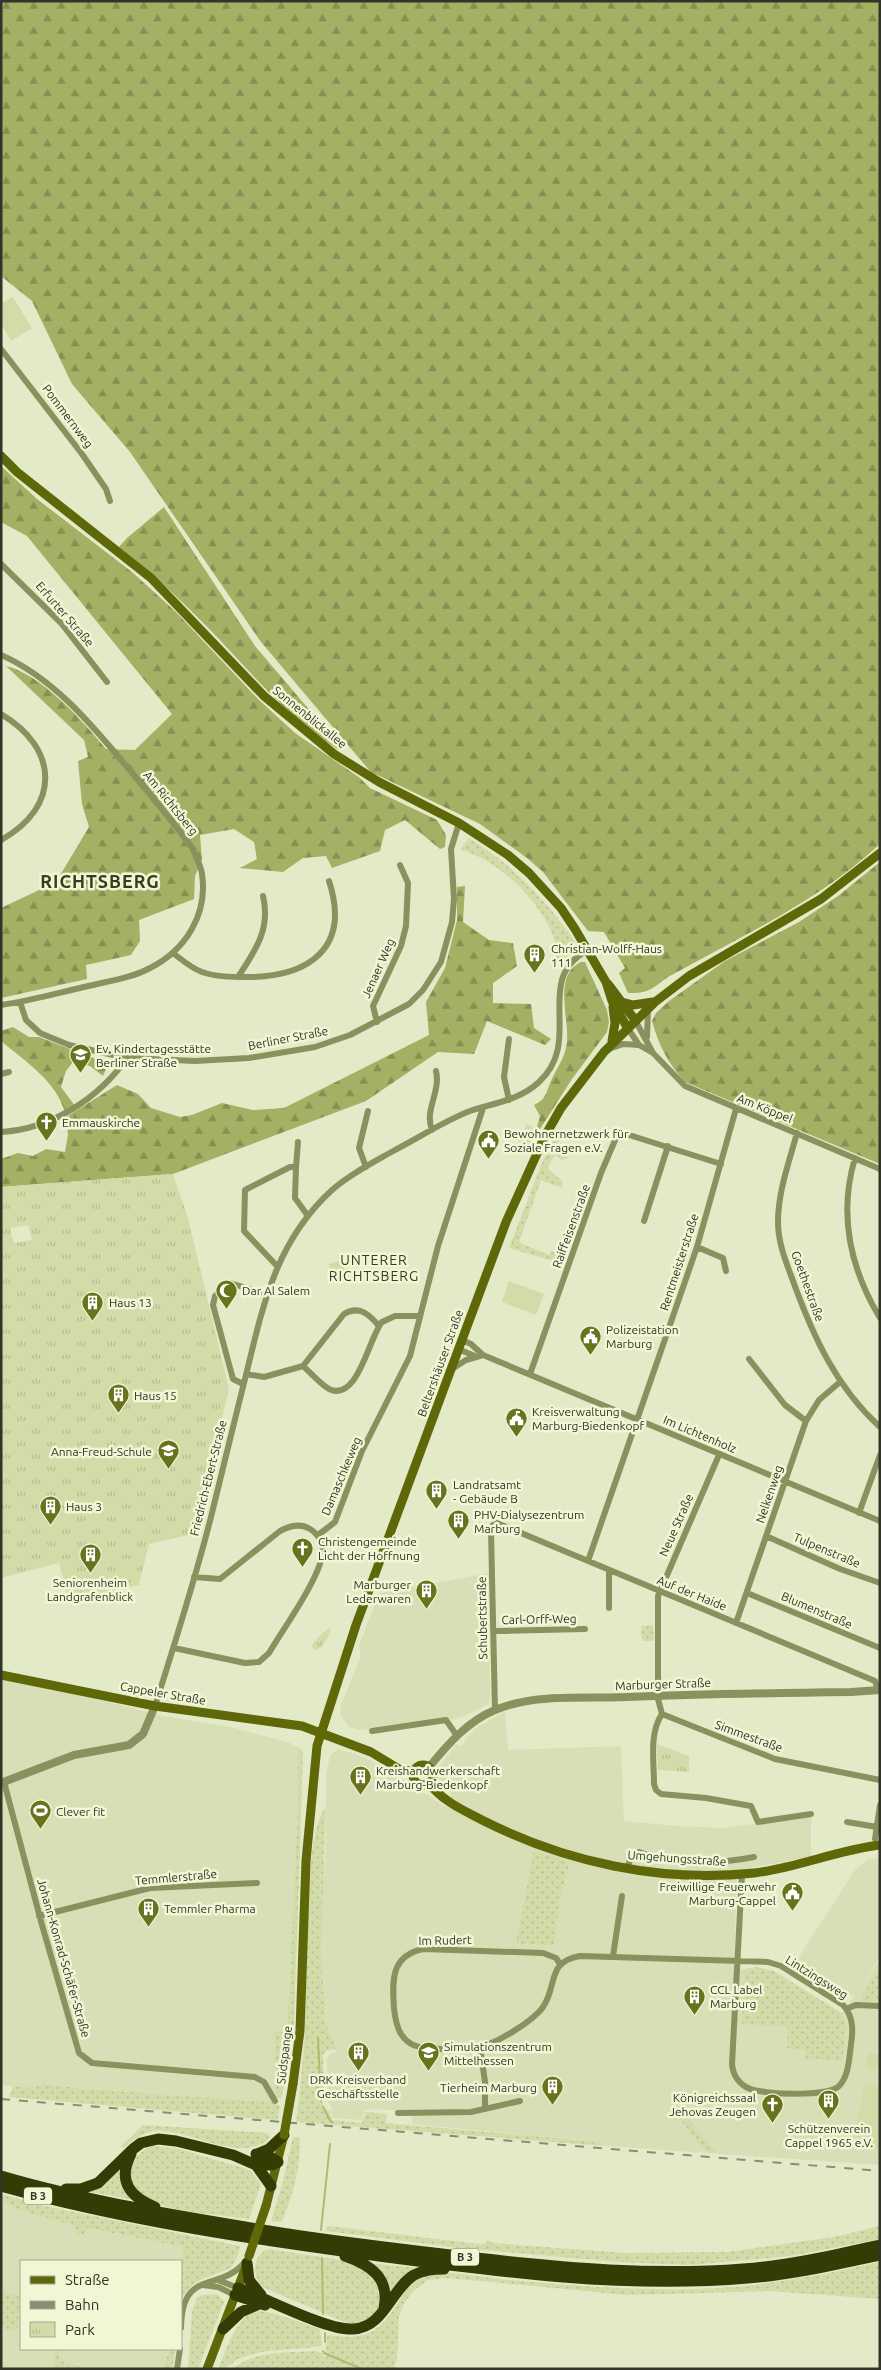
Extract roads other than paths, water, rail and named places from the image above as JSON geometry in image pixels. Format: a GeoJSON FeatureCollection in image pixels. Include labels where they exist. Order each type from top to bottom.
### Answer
{"type":"FeatureCollection","features":[{"type":"Feature","properties":{"kind":"highway"},"geometry":{"type":"LineString","coordinates":[[256,2159],[263,2152],[278,2145],[284,2135]]}},
{"type":"Feature","properties":{"kind":"highway","name":"B 3"},"geometry":{"type":"LineString","coordinates":[[49,2189],[80,2189],[98,2183],[133,2149],[146,2141],[164,2139],[256,2159]]}},
{"type":"Feature","properties":{"kind":"highway","name":"B 3"},"geometry":{"type":"LineString","coordinates":[[133,2149],[126,2171],[126,2178],[131,2192],[143,2202],[175,2216]]}},
{"type":"Feature","properties":{"kind":"highway"},"geometry":{"type":"LineString","coordinates":[[256,2159],[268,2166],[278,2162]]}},
{"type":"Feature","properties":{"kind":"highway"},"geometry":{"type":"LineString","coordinates":[[256,2159],[271,2186]]}},
{"type":"Feature","properties":{"kind":"highway","name":"B 3"},"geometry":{"type":"LineString","coordinates":[[1,2176],[49,2189],[175,2216],[422,2252],[610,2270],[661,2272],[744,2269],[821,2258],[880,2245]]}},
{"type":"Feature","properties":{"kind":"highway","name":"B 3"},"geometry":{"type":"LineString","coordinates":[[1,2186],[75,2205],[146,2220],[320,2248],[488,2270],[602,2279],[667,2281],[748,2278],[818,2268],[880,2255]]}},
{"type":"Feature","properties":{"kind":"highway","name":"B 3"},"geometry":{"type":"LineString","coordinates":[[320,2248],[362,2262],[375,2270],[384,2288],[383,2310]]}},
{"type":"Feature","properties":{"kind":"highway","name":"B 3"},"geometry":{"type":"LineString","coordinates":[[248,2259],[249,2280],[263,2302]]}},
{"type":"Feature","properties":{"kind":"highway","name":"B 3"},"geometry":{"type":"LineString","coordinates":[[236,2292],[292,2310],[332,2326],[353,2329],[369,2325],[402,2285],[419,2273],[444,2269],[488,2270]]}},
{"type":"Feature","properties":{"kind":"highway"},"geometry":{"type":"LineString","coordinates":[[223,2329],[240,2312],[263,2302]]}},
{"type":"Feature","properties":{"kind":"main road","name":"Sonnenblickallee"},"geometry":{"type":"LineString","coordinates":[[1,456],[17,472],[150,578],[264,696],[294,722],[353,767],[459,823],[508,855],[529,873],[561,908],[606,982],[622,1002],[631,1024]]}},
{"type":"Feature","properties":{"kind":"main road","name":"Beltershäuser Straße"},"geometry":{"type":"LineString","coordinates":[[321,1732],[356,1625],[506,1222],[545,1136],[561,1108],[612,1041],[652,1005],[689,976],[821,899],[880,853]]}},
{"type":"Feature","properties":{"kind":"main road","name":"Sonnenblickallee"},"geometry":{"type":"LineString","coordinates":[[606,982],[612,1001],[631,1024]]}},
{"type":"Feature","properties":{"kind":"main road"},"geometry":{"type":"LineString","coordinates":[[612,1001],[615,1023],[612,1041]]}},
{"type":"Feature","properties":{"kind":"main road"},"geometry":{"type":"LineString","coordinates":[[622,1002],[652,1005]]}},
{"type":"Feature","properties":{"kind":"main road","name":"Cappeler Straße"},"geometry":{"type":"LineString","coordinates":[[1,1675],[155,1706],[283,1722],[321,1732]]}},
{"type":"Feature","properties":{"kind":"main road"},"geometry":{"type":"LineString","coordinates":[[321,1732],[371,1752],[400,1769],[413,1772]]}},
{"type":"Feature","properties":{"kind":"main road","name":"Südspange"},"geometry":{"type":"LineString","coordinates":[[284,2135],[300,2031],[306,1861],[312,1784],[321,1732]]}},
{"type":"Feature","properties":{"kind":"main road"},"geometry":{"type":"LineString","coordinates":[[421,1764],[430,1766],[434,1775],[429,1783],[425,1785],[417,1783],[413,1778],[413,1772],[421,1764]]}},
{"type":"Feature","properties":{"kind":"main road","name":"Umgehungsstraße"},"geometry":{"type":"LineString","coordinates":[[429,1783],[453,1805],[524,1840],[572,1856],[627,1868],[674,1873],[742,1874],[798,1865],[877,1842]]}},
{"type":"Feature","properties":{"kind":"main road"},"geometry":{"type":"LineString","coordinates":[[207,2369],[266,2206],[278,2162],[278,2145]]}},
{"type":"Feature","properties":{"kind":"street","name":"Pommernweg"},"geometry":{"type":"LineString","coordinates":[[1,349],[82,454],[106,489],[110,501]]}},
{"type":"Feature","properties":{"kind":"street","name":"Erfurter Straße"},"geometry":{"type":"LineString","coordinates":[[1,564],[61,623],[107,682]]}},
{"type":"Feature","properties":{"kind":"street","name":"Am Richtsberg"},"geometry":{"type":"LineString","coordinates":[[1,655],[17,662],[41,680],[91,724],[193,849],[202,872],[204,891],[196,922],[188,937],[173,954],[151,968],[138,973],[20,1002],[1,1004]]}},
{"type":"Feature","properties":{"kind":"street"},"geometry":{"type":"LineString","coordinates":[[1,714],[24,732],[35,744],[43,758],[46,775],[44,792],[35,813],[17,830],[1,840]]}},
{"type":"Feature","properties":{"kind":"street","name":"Berliner Straße"},"geometry":{"type":"LineString","coordinates":[[20,1002],[26,1020],[40,1033],[69,1045],[127,1058],[195,1060],[266,1056],[315,1047],[335,1041],[404,1008],[417,997],[441,962],[452,922],[454,899],[451,849],[459,823]]}},
{"type":"Feature","properties":{"kind":"street","name":"Jenaer Weg"},"geometry":{"type":"LineString","coordinates":[[377,1022],[373,1011],[374,1004],[401,946],[406,926],[408,883],[400,865]]}},
{"type":"Feature","properties":{"kind":"street"},"geometry":{"type":"LineString","coordinates":[[173,954],[203,972],[238,977],[278,976],[298,970],[314,961],[328,939],[334,920],[334,903],[329,881]]}},
{"type":"Feature","properties":{"kind":"street"},"geometry":{"type":"LineString","coordinates":[[238,977],[264,931],[266,921],[263,896]]}},
{"type":"Feature","properties":{"kind":"street","name":"Friedrich-Ebert-Straße"},"geometry":{"type":"LineString","coordinates":[[155,1706],[174,1648],[211,1518],[266,1294],[277,1266],[308,1216],[332,1190],[366,1167],[432,1130],[471,1111],[509,1100],[530,1089],[551,1068],[557,1056],[560,1042],[560,981],[571,962],[588,950]]}},
{"type":"Feature","properties":{"kind":"street"},"geometry":{"type":"LineString","coordinates":[[647,1039],[652,1005]]}},
{"type":"Feature","properties":{"kind":"street","name":"Am Köppel"},"geometry":{"type":"LineString","coordinates":[[631,1024],[647,1039],[653,1053]]}},
{"type":"Feature","properties":{"kind":"street","name":"Am Köppel"},"geometry":{"type":"LineString","coordinates":[[631,1024],[639,1045],[653,1053],[685,1086],[880,1169]]}},
{"type":"Feature","properties":{"kind":"street"},"geometry":{"type":"LineString","coordinates":[[509,1040],[504,1077],[509,1100]]}},
{"type":"Feature","properties":{"kind":"street"},"geometry":{"type":"LineString","coordinates":[[604,1052],[623,1044],[639,1045]]}},
{"type":"Feature","properties":{"kind":"street"},"geometry":{"type":"LineString","coordinates":[[1,1132],[42,1124],[68,1112],[89,1098],[115,1076],[127,1058]]}},
{"type":"Feature","properties":{"kind":"street"},"geometry":{"type":"LineString","coordinates":[[432,1130],[428,1121],[438,1082],[436,1071]]}},
{"type":"Feature","properties":{"kind":"street","name":"Damaschkeweg"},"geometry":{"type":"LineString","coordinates":[[318,1535],[335,1522],[362,1451],[410,1356],[443,1230],[483,1108]]}},
{"type":"Feature","properties":{"kind":"street","name":"Rentmeisterstraße"},"geometry":{"type":"LineString","coordinates":[[588,1562],[697,1247],[736,1109]]}},
{"type":"Feature","properties":{"kind":"street"},"geometry":{"type":"LineString","coordinates":[[366,1167],[359,1148],[368,1111]]}},
{"type":"Feature","properties":{"kind":"street","name":"Goethestraße"},"geometry":{"type":"LineString","coordinates":[[797,1133],[780,1196],[779,1234],[785,1258],[819,1348],[840,1382],[880,1427]]}},
{"type":"Feature","properties":{"kind":"street","name":"Raiffeisenstraße"},"geometry":{"type":"LineString","coordinates":[[530,1374],[614,1141],[626,1134],[721,1164]]}},
{"type":"Feature","properties":{"kind":"street"},"geometry":{"type":"LineString","coordinates":[[298,1142],[295,1198],[308,1216]]}},
{"type":"Feature","properties":{"kind":"street"},"geometry":{"type":"LineString","coordinates":[[644,1221],[668,1146]]}},
{"type":"Feature","properties":{"kind":"street"},"geometry":{"type":"LineString","coordinates":[[855,1158],[847,1189],[854,1265],[865,1293],[880,1318]]}},
{"type":"Feature","properties":{"kind":"street"},"geometry":{"type":"LineString","coordinates":[[277,1266],[246,1234],[244,1227],[244,1194],[250,1186],[290,1167],[296,1167]]}},
{"type":"Feature","properties":{"kind":"street"},"geometry":{"type":"LineString","coordinates":[[697,1247],[723,1258],[726,1272]]}},
{"type":"Feature","properties":{"kind":"street"},"geometry":{"type":"LineString","coordinates":[[244,1384],[233,1379],[214,1305],[215,1296],[230,1283],[266,1294]]}},
{"type":"Feature","properties":{"kind":"street"},"geometry":{"type":"LineString","coordinates":[[246,1374],[264,1377],[303,1366],[310,1354],[344,1314],[349,1311],[356,1310],[367,1313],[378,1326]]}},
{"type":"Feature","properties":{"kind":"street"},"geometry":{"type":"LineString","coordinates":[[303,1366],[329,1389],[346,1390],[354,1381],[378,1326],[382,1322],[395,1316],[420,1316]]}},
{"type":"Feature","properties":{"kind":"street","name":"Im Lichtenholz"},"geometry":{"type":"LineString","coordinates":[[460,1345],[471,1344],[483,1355],[880,1521]]}},
{"type":"Feature","properties":{"kind":"street","name":"Im Lichtenholz"},"geometry":{"type":"LineString","coordinates":[[460,1345],[475,1356]]}},
{"type":"Feature","properties":{"kind":"street","name":"Im Lichtenholz"},"geometry":{"type":"LineString","coordinates":[[450,1372],[461,1362],[483,1355]]}},
{"type":"Feature","properties":{"kind":"street"},"geometry":{"type":"LineString","coordinates":[[749,1359],[785,1405],[806,1421]]}},
{"type":"Feature","properties":{"kind":"street","name":"Nelkenweg"},"geometry":{"type":"LineString","coordinates":[[736,1623],[806,1421],[819,1400],[840,1382]]}},
{"type":"Feature","properties":{"kind":"street","name":"Neue Straße"},"geometry":{"type":"LineString","coordinates":[[659,1695],[657,1601],[659,1592],[719,1455]]}},
{"type":"Feature","properties":{"kind":"street"},"geometry":{"type":"LineString","coordinates":[[859,1513],[880,1455]]}},
{"type":"Feature","properties":{"kind":"street","name":"Auf der Haide"},"geometry":{"type":"LineString","coordinates":[[493,1525],[497,1523],[505,1526],[875,1681],[879,1690]]}},
{"type":"Feature","properties":{"kind":"street"},"geometry":{"type":"LineString","coordinates":[[174,1648],[245,1663],[262,1660],[269,1653],[314,1576],[323,1550],[318,1535],[310,1528],[299,1525],[289,1526],[280,1531],[220,1579],[194,1577]]}},
{"type":"Feature","properties":{"kind":"street","name":"Schubertstraße"},"geometry":{"type":"LineString","coordinates":[[493,1525],[491,1531],[495,1710]]}},
{"type":"Feature","properties":{"kind":"street","name":"Tulpenstraße"},"geometry":{"type":"LineString","coordinates":[[766,1536],[840,1569],[880,1583]]}},
{"type":"Feature","properties":{"kind":"street"},"geometry":{"type":"LineString","coordinates":[[609,1570],[609,1608]]}},
{"type":"Feature","properties":{"kind":"street","name":"Blumenstraße"},"geometry":{"type":"LineString","coordinates":[[747,1593],[880,1648]]}},
{"type":"Feature","properties":{"kind":"street","name":"Carl-Orff-Weg"},"geometry":{"type":"LineString","coordinates":[[494,1631],[585,1629]]}},
{"type":"Feature","properties":{"kind":"street","name":"Marburger Straße"},"geometry":{"type":"LineString","coordinates":[[430,1766],[468,1725],[495,1710],[542,1700],[659,1695],[879,1690]]}},
{"type":"Feature","properties":{"kind":"street"},"geometry":{"type":"LineString","coordinates":[[659,1695],[659,1708],[662,1714],[654,1733],[654,1784],[660,1794],[706,1798],[751,1806],[758,1822],[811,1814]]}},
{"type":"Feature","properties":{"kind":"street"},"geometry":{"type":"LineString","coordinates":[[2,1782],[74,1755],[129,1745],[144,1734],[155,1706]]}},
{"type":"Feature","properties":{"kind":"street","name":"Simmestraße"},"geometry":{"type":"LineString","coordinates":[[662,1714],[775,1759],[880,1780]]}},
{"type":"Feature","properties":{"kind":"street"},"geometry":{"type":"LineString","coordinates":[[372,1731],[446,1720],[457,1736]]}},
{"type":"Feature","properties":{"kind":"street","name":"Johann-Konrad-Schäfer-Straße"},"geometry":{"type":"LineString","coordinates":[[2,1782],[39,1916],[80,2053],[86,2059],[99,2063],[255,2077],[264,2082],[275,2101]]}},
{"type":"Feature","properties":{"kind":"street"},"geometry":{"type":"LineString","coordinates":[[877,1842],[880,1805]]}},
{"type":"Feature","properties":{"kind":"street"},"geometry":{"type":"LineString","coordinates":[[847,1822],[877,1827]]}},
{"type":"Feature","properties":{"kind":"street"},"geometry":{"type":"LineString","coordinates":[[627,1868],[631,1858],[639,1852],[650,1857],[691,1862],[754,1858]]}},
{"type":"Feature","properties":{"kind":"street","name":"Lintzingsweg"},"geometry":{"type":"LineString","coordinates":[[738,1960],[774,1963],[846,2009],[852,2021],[852,2038],[848,2068],[839,2087],[828,2092],[813,2094],[750,2089],[735,2076],[732,2064],[742,1874]]}},
{"type":"Feature","properties":{"kind":"street","name":"Temmlerstraße"},"geometry":{"type":"LineString","coordinates":[[39,1916],[150,1888],[257,1883]]}},
{"type":"Feature","properties":{"kind":"street"},"geometry":{"type":"LineString","coordinates":[[613,1956],[622,1896]]}},
{"type":"Feature","properties":{"kind":"street","name":"Im Rudert"},"geometry":{"type":"LineString","coordinates":[[424,1949],[543,1953],[556,1958],[560,1964],[553,1977],[546,2001],[538,2013],[512,2031],[480,2047],[456,2049],[422,2048],[403,2039],[396,2022],[394,1980],[396,1969],[404,1957],[412,1952],[424,1949]]}},
{"type":"Feature","properties":{"kind":"street"},"geometry":{"type":"LineString","coordinates":[[560,1964],[580,1956],[738,1960]]}},
{"type":"Feature","properties":{"kind":"street"},"geometry":{"type":"LineString","coordinates":[[846,2009],[869,2004],[880,2006]]}},
{"type":"Feature","properties":{"kind":"street"},"geometry":{"type":"LineString","coordinates":[[480,2047],[485,2082],[486,2110]]}},
{"type":"Feature","properties":{"kind":"street"},"geometry":{"type":"LineString","coordinates":[[398,2113],[422,2114],[486,2110],[520,2101]]}},
{"type":"Feature","properties":{"kind":"street"},"geometry":{"type":"LineString","coordinates":[[182,2310],[186,2299],[199,2285],[211,2280],[218,2280],[235,2272],[248,2259]]}},
{"type":"Feature","properties":{"kind":"street"},"geometry":{"type":"LineString","coordinates":[[218,2280],[236,2292]]}},
{"type":"Feature","properties":{"kind":"street"},"geometry":{"type":"LineString","coordinates":[[199,2285],[236,2292]]}},
{"type":"Feature","properties":{"kind":"street"},"geometry":{"type":"LineString","coordinates":[[176,2369],[180,2350]]}},
{"type":"Feature","properties":{"kind":"waterway"},"geometry":{"type":"LineString","coordinates":[[318,2038],[321,2101]]}},
{"type":"Feature","properties":{"kind":"waterway"},"geometry":{"type":"LineString","coordinates":[[323,2107],[331,2122]]}},
{"type":"Feature","properties":{"kind":"waterway"},"geometry":{"type":"LineString","coordinates":[[321,2230],[330,2144]]}},
{"type":"Feature","properties":{"kind":"waterway"},"geometry":{"type":"LineString","coordinates":[[322,2258],[323,2314]]}},
{"type":"Feature","properties":{"kind":"waterway"},"geometry":{"type":"LineString","coordinates":[[325,2333],[325,2342]]}},
{"type":"Feature","properties":{"kind":"waterway"},"geometry":{"type":"LineString","coordinates":[[323,2351],[362,2369]]}},
{"type":"Feature","properties":{"kind":"railway"},"geometry":{"type":"LineString","coordinates":[[1,2099],[880,2171]]}},
{"type":"Feature","properties":{"kind":"place","name":"Christian-Wolff-Haus 111"},"geometry":{"type":"Point","coordinates":[535,974]}},
{"type":"Feature","properties":{"kind":"place","name":"Ev. Kindertagesstätte Berliner Straße"},"geometry":{"type":"Point","coordinates":[80,1074]}},
{"type":"Feature","properties":{"kind":"place","name":"Emmauskirche"},"geometry":{"type":"Point","coordinates":[46,1141]}},
{"type":"Feature","properties":{"kind":"place","name":"Bewohnernetzwerk für Soziale Fragen e.V."},"geometry":{"type":"Point","coordinates":[488,1159]}},
{"type":"Feature","properties":{"kind":"place","name":"Dar Al Salem"},"geometry":{"type":"Point","coordinates":[226,1309]}},
{"type":"Feature","properties":{"kind":"place","name":"Haus 13"},"geometry":{"type":"Point","coordinates":[93,1321]}},
{"type":"Feature","properties":{"kind":"place","name":"Polizeistation Marburg"},"geometry":{"type":"Point","coordinates":[590,1355]}},
{"type":"Feature","properties":{"kind":"place","name":"Haus 15"},"geometry":{"type":"Point","coordinates":[118,1414]}},
{"type":"Feature","properties":{"kind":"place","name":"Kreisverwaltung Marburg-Biedenkopf"},"geometry":{"type":"Point","coordinates":[516,1437]}},
{"type":"Feature","properties":{"kind":"place","name":"Anna-Freud-Schule"},"geometry":{"type":"Point","coordinates":[168,1470]}},
{"type":"Feature","properties":{"kind":"place","name":"Landratsamt - Gebäude B"},"geometry":{"type":"Point","coordinates":[437,1510]}},
{"type":"Feature","properties":{"kind":"place","name":"Haus 3"},"geometry":{"type":"Point","coordinates":[50,1525]}},
{"type":"Feature","properties":{"kind":"place","name":"PHV-Dialysezentrum Marburg"},"geometry":{"type":"Point","coordinates":[458,1540]}},
{"type":"Feature","properties":{"kind":"place","name":"Christengemeinde Licht der Hoffnung"},"geometry":{"type":"Point","coordinates":[302,1567]}},
{"type":"Feature","properties":{"kind":"place","name":"Seniorenheim Landgrafenblick"},"geometry":{"type":"Point","coordinates":[90,1574]}},
{"type":"Feature","properties":{"kind":"place","name":"Marburger Lederwaren"},"geometry":{"type":"Point","coordinates":[427,1610]}},
{"type":"Feature","properties":{"kind":"place","name":"Kreishandwerkerschaft Marburg-Biedenkopf"},"geometry":{"type":"Point","coordinates":[360,1796]}},
{"type":"Feature","properties":{"kind":"place","name":"Clever fit"},"geometry":{"type":"Point","coordinates":[40,1830]}},
{"type":"Feature","properties":{"kind":"place","name":"Freiwillige Feuerwehr Marburg-Cappel"},"geometry":{"type":"Point","coordinates":[792,1912]}},
{"type":"Feature","properties":{"kind":"place","name":"Temmler Pharma"},"geometry":{"type":"Point","coordinates":[148,1927]}},
{"type":"Feature","properties":{"kind":"place","name":"CCL Label Marburg"},"geometry":{"type":"Point","coordinates":[694,2015]}},
{"type":"Feature","properties":{"kind":"place","name":"DRK Kreisverband Geschäftsstelle"},"geometry":{"type":"Point","coordinates":[358,2071]}},
{"type":"Feature","properties":{"kind":"place","name":"Simulationszentrum Mittelhessen"},"geometry":{"type":"Point","coordinates":[428,2072]}},
{"type":"Feature","properties":{"kind":"place","name":"Tierheim Marburg"},"geometry":{"type":"Point","coordinates":[553,2106]}},
{"type":"Feature","properties":{"kind":"place","name":"Schützenverein Cappel 1965 e.V."},"geometry":{"type":"Point","coordinates":[829,2120]}},
{"type":"Feature","properties":{"kind":"place","name":"Königreichssaal Jehovas Zeugen"},"geometry":{"type":"Point","coordinates":[772,2123]}},
{"type":"Feature","properties":{"kind":"district","name":"RICHTSBERG"},"geometry":{"type":"Point","coordinates":[100,881]}},
{"type":"Feature","properties":{"kind":"district","name":"UNTERER RICHTSBERG"},"geometry":{"type":"Point","coordinates":[374,1268]}}]}
